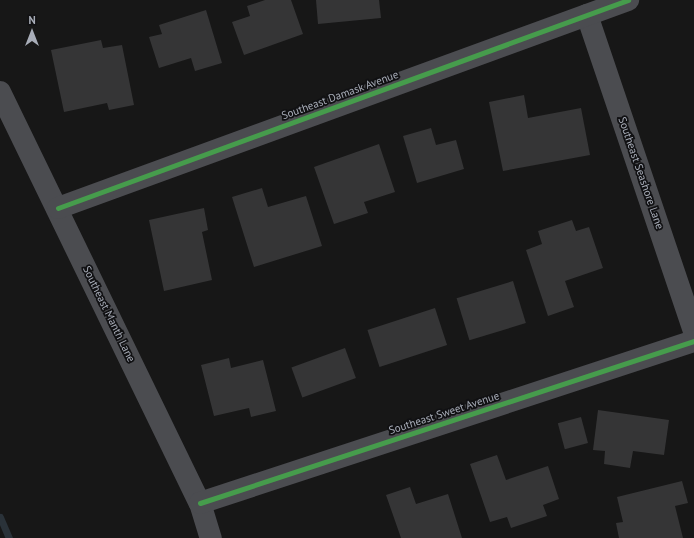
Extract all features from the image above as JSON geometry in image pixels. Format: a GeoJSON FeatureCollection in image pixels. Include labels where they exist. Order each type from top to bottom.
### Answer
{"type":"FeatureCollection","features":[{"type":"Feature","properties":{"kind":"street","name":"Southeast Damask Avenue"},"geometry":{"type":"LineString","coordinates":[[58,208],[628,0]]}},
{"type":"Feature","properties":{"kind":"street","name":"Southeast Seashore Lane"},"geometry":{"type":"LineString","coordinates":[[587,15],[694,331]]}},
{"type":"Feature","properties":{"kind":"street","name":"Southeast Manth Lane"},"geometry":{"type":"LineString","coordinates":[[0,92],[58,208],[200,503],[211,538]]}},
{"type":"Feature","properties":{"kind":"street","name":"Southeast Sweet Avenue"},"geometry":{"type":"LineString","coordinates":[[200,503],[694,341]]}},
{"type":"Feature","properties":{"kind":"building"},"geometry":{"type":"Polygon","coordinates":[[[265,0],[291,0],[303,34],[244,55],[232,22],[250,16],[247,6],[265,0]]]}},
{"type":"Feature","properties":{"kind":"building"},"geometry":{"type":"Polygon","coordinates":[[[316,0],[379,0],[381,18],[318,24],[316,0]]]}},
{"type":"Feature","properties":{"kind":"building"},"geometry":{"type":"Polygon","coordinates":[[[206,10],[222,63],[195,71],[191,58],[159,68],[149,37],[162,34],[159,25],[206,10]]]}},
{"type":"Feature","properties":{"kind":"building"},"geometry":{"type":"Polygon","coordinates":[[[101,40],[103,48],[122,45],[134,105],[109,110],[107,103],[64,112],[51,50],[101,40]]]}},
{"type":"Feature","properties":{"kind":"building"},"geometry":{"type":"Polygon","coordinates":[[[524,95],[528,118],[581,108],[590,155],[503,171],[489,102],[524,95]]]}},
{"type":"Feature","properties":{"kind":"building"},"geometry":{"type":"Polygon","coordinates":[[[431,128],[436,145],[456,140],[464,169],[417,183],[403,136],[431,128]]]}},
{"type":"Feature","properties":{"kind":"building"},"geometry":{"type":"Polygon","coordinates":[[[379,144],[395,192],[364,202],[368,213],[334,224],[314,167],[379,144]]]}},
{"type":"Feature","properties":{"kind":"building"},"geometry":{"type":"Polygon","coordinates":[[[262,188],[268,207],[306,196],[322,246],[254,267],[232,197],[262,188]]]}},
{"type":"Feature","properties":{"kind":"building"},"geometry":{"type":"Polygon","coordinates":[[[204,208],[208,230],[202,232],[212,280],[164,291],[149,220],[204,208]]]}},
{"type":"Feature","properties":{"kind":"building"},"geometry":{"type":"Polygon","coordinates":[[[572,220],[576,231],[589,227],[603,268],[565,281],[574,307],[548,316],[526,250],[542,244],[538,231],[572,220]]]}},
{"type":"Feature","properties":{"kind":"building"},"geometry":{"type":"Polygon","coordinates":[[[513,281],[526,323],[469,340],[457,298],[513,281]]]}},
{"type":"Feature","properties":{"kind":"building"},"geometry":{"type":"Polygon","coordinates":[[[435,308],[447,345],[380,367],[367,330],[435,308]]]}},
{"type":"Feature","properties":{"kind":"building"},"geometry":{"type":"Polygon","coordinates":[[[345,348],[356,378],[302,398],[291,367],[345,348]]]}},
{"type":"Feature","properties":{"kind":"building"},"geometry":{"type":"Polygon","coordinates":[[[229,358],[231,368],[263,360],[276,411],[251,417],[249,408],[214,416],[201,365],[229,358]]]}},
{"type":"Feature","properties":{"kind":"building"},"geometry":{"type":"Polygon","coordinates":[[[598,410],[669,420],[664,455],[633,451],[630,468],[604,464],[605,451],[593,450],[598,410]]]}},
{"type":"Feature","properties":{"kind":"building"},"geometry":{"type":"Polygon","coordinates":[[[581,417],[588,443],[565,449],[558,423],[581,417]]]}},
{"type":"Feature","properties":{"kind":"building"},"geometry":{"type":"Polygon","coordinates":[[[497,455],[506,480],[548,466],[559,499],[543,505],[547,516],[511,528],[507,517],[490,522],[470,464],[497,455]]]}},
{"type":"Feature","properties":{"kind":"building"},"geometry":{"type":"Polygon","coordinates":[[[682,481],[688,503],[675,506],[683,538],[619,538],[616,523],[623,522],[617,497],[682,481]]]}},
{"type":"Feature","properties":{"kind":"building"},"geometry":{"type":"Polygon","coordinates":[[[410,487],[416,504],[448,494],[462,538],[401,538],[386,495],[410,487]]]}},
{"type":"Feature","properties":{"kind":"waterway"},"geometry":{"type":"LineString","coordinates":[[0,517],[9,538]]}},
{"type":"Feature","properties":{"kind":"cycle path"},"geometry":{"type":"LineString","coordinates":[[58,208],[628,0]]}},
{"type":"Feature","properties":{"kind":"cycle path"},"geometry":{"type":"LineString","coordinates":[[200,503],[694,341]]}}]}
